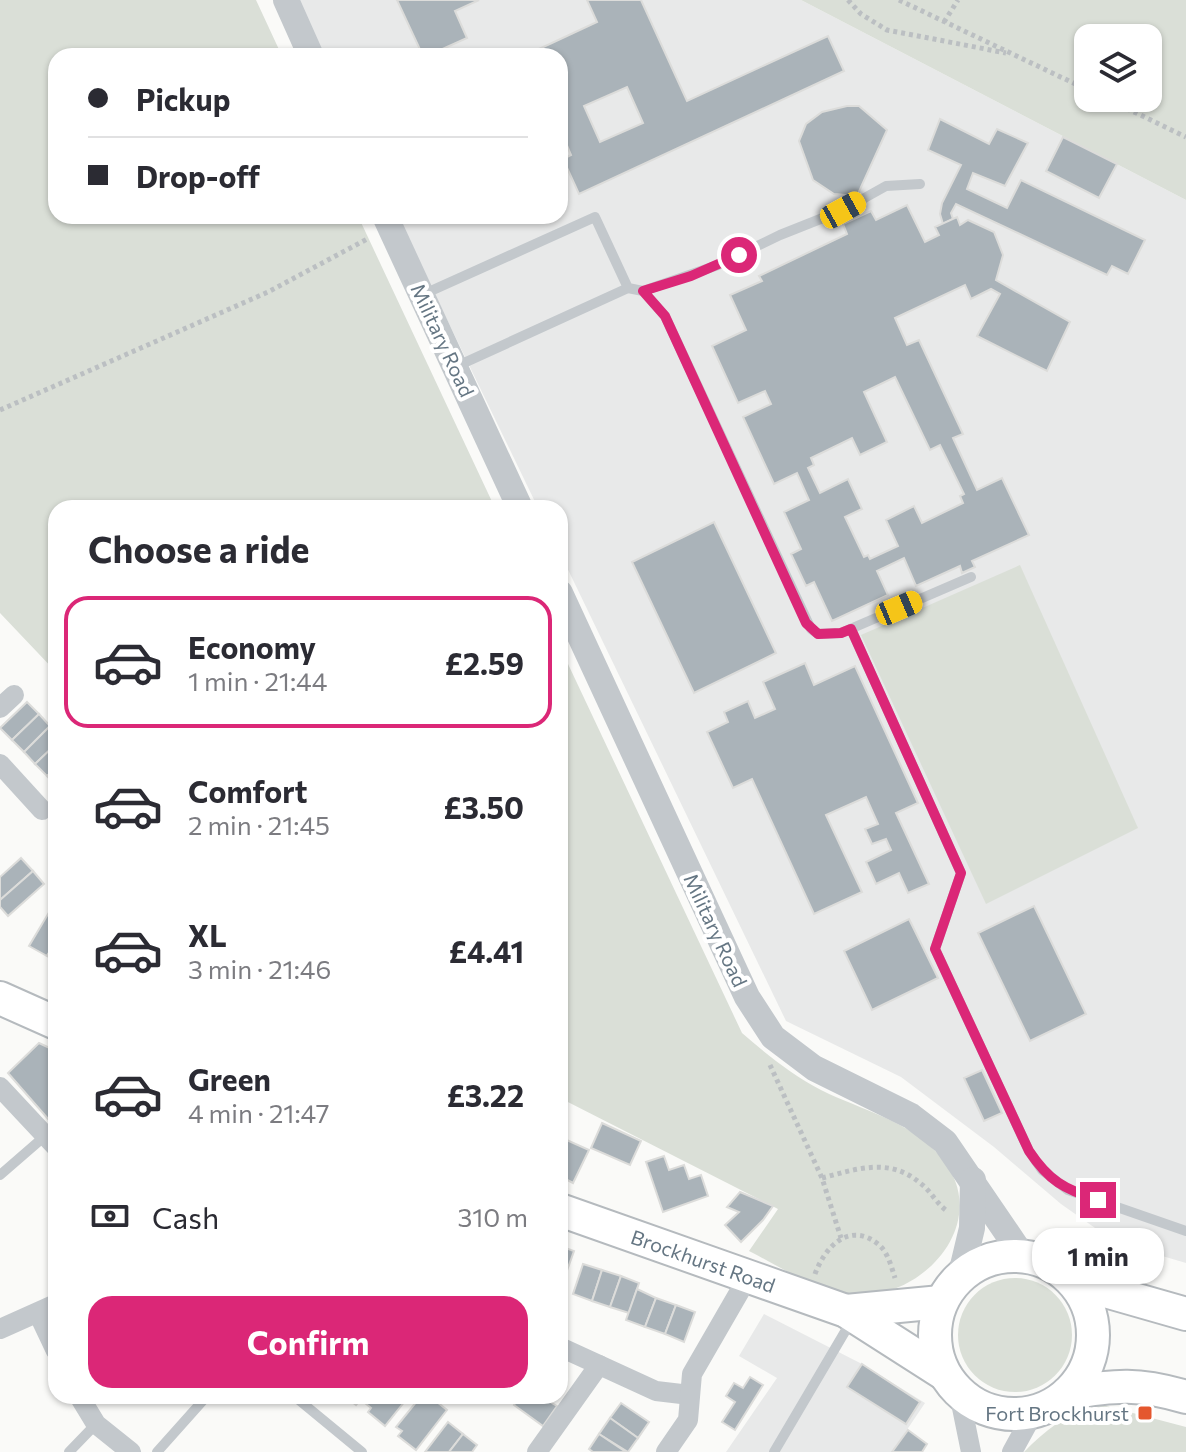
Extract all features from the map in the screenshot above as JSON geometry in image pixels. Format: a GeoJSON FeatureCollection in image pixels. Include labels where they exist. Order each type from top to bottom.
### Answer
{"type":"FeatureCollection","features":[{"type":"Feature","properties":{"kind":"main road"},"geometry":{"type":"LineString","coordinates":[[0,998],[48,1019]]}},
{"type":"Feature","properties":{"kind":"main road","name":"Brockhurst Road"},"geometry":{"type":"LineString","coordinates":[[568,1213],[850,1314],[951,1383]]}},
{"type":"Feature","properties":{"kind":"main road"},"geometry":{"type":"LineString","coordinates":[[1022,1255],[1051,1264],[1074,1282],[1087,1303],[1094,1327],[1092,1351],[1083,1374],[1068,1393],[1052,1405],[1034,1412],[1007,1414],[981,1408],[951,1383],[935,1350],[935,1325],[941,1302],[961,1274],[990,1259],[1022,1255]]}},
{"type":"Feature","properties":{"kind":"main road"},"geometry":{"type":"LineString","coordinates":[[1074,1282],[1186,1314]]}},
{"type":"Feature","properties":{"kind":"main road","name":"Brockhurst Road"},"geometry":{"type":"LineString","coordinates":[[850,1314],[941,1302]]}},
{"type":"Feature","properties":{"kind":"main road"},"geometry":{"type":"LineString","coordinates":[[1068,1393],[1114,1385],[1156,1388],[1186,1397]]}},
{"type":"Feature","properties":{"kind":"street"},"geometry":{"type":"LineString","coordinates":[[286,0],[307,48]]}},
{"type":"Feature","properties":{"kind":"street","name":"Military Road"},"geometry":{"type":"LineString","coordinates":[[389,224],[516,500]]}},
{"type":"Feature","properties":{"kind":"street","name":"Military Road"},"geometry":{"type":"LineString","coordinates":[[568,610],[747,997],[773,1037],[814,1068],[911,1116],[945,1142],[1022,1255]]}},
{"type":"Feature","properties":{"kind":"street"},"geometry":{"type":"LineString","coordinates":[[0,764],[42,810]]}},
{"type":"Feature","properties":{"kind":"street"},"geometry":{"type":"LineString","coordinates":[[0,1087],[48,1139]]}},
{"type":"Feature","properties":{"kind":"street"},"geometry":{"type":"LineString","coordinates":[[961,1274],[972,1228],[973,1180]]}},
{"type":"Feature","properties":{"kind":"street"},"geometry":{"type":"LineString","coordinates":[[666,1452],[688,1420],[692,1374],[748,1277]]}},
{"type":"Feature","properties":{"kind":"street"},"geometry":{"type":"LineString","coordinates":[[0,1329],[47,1308]]}},
{"type":"Feature","properties":{"kind":"street"},"geometry":{"type":"LineString","coordinates":[[568,1351],[656,1391],[690,1395]]}},
{"type":"Feature","properties":{"kind":"street"},"geometry":{"type":"LineString","coordinates":[[537,1452],[599,1365]]}},
{"type":"Feature","properties":{"kind":"street"},"geometry":{"type":"LineString","coordinates":[[951,1383],[971,1452]]}},
{"type":"Feature","properties":{"kind":"street"},"geometry":{"type":"LineString","coordinates":[[84,1404],[96,1424],[131,1452]]}},
{"type":"Feature","properties":{"kind":"street"},"geometry":{"type":"LineString","coordinates":[[1012,1452],[1034,1412]]}},
{"type":"Feature","properties":{"kind":"lane"},"geometry":{"type":"LineString","coordinates":[[455,367],[628,288],[643,291],[718,265],[780,235],[843,210],[886,186],[920,184]]}},
{"type":"Feature","properties":{"kind":"lane"},"geometry":{"type":"LineString","coordinates":[[422,295],[595,217],[628,288]]}},
{"type":"Feature","properties":{"kind":"lane"},"geometry":{"type":"LineString","coordinates":[[643,291],[665,316],[806,623],[818,634],[841,633],[971,577]]}},
{"type":"Feature","properties":{"kind":"lane"},"geometry":{"type":"LineString","coordinates":[[851,629],[961,873],[935,949],[1029,1151],[1042,1170],[1068,1190],[1186,1231]]}},
{"type":"Feature","properties":{"kind":"lane"},"geometry":{"type":"LineString","coordinates":[[0,1175],[48,1144]]}},
{"type":"Feature","properties":{"kind":"lane"},"geometry":{"type":"LineString","coordinates":[[774,1452],[850,1314]]}},
{"type":"Feature","properties":{"kind":"lane"},"geometry":{"type":"LineString","coordinates":[[157,1452],[200,1404]]}},
{"type":"Feature","properties":{"kind":"lane"},"geometry":{"type":"LineString","coordinates":[[303,1404],[362,1452]]}},
{"type":"Feature","properties":{"kind":"lane"},"geometry":{"type":"LineString","coordinates":[[69,1452],[96,1424]]}},
{"type":"Feature","properties":{"kind":"path"},"geometry":{"type":"LineString","coordinates":[[848,0],[861,14],[887,30],[1013,55]]}},
{"type":"Feature","properties":{"kind":"path"},"geometry":{"type":"LineString","coordinates":[[899,0],[1074,83]]}},
{"type":"Feature","properties":{"kind":"path"},"geometry":{"type":"LineString","coordinates":[[944,22],[958,0]]}},
{"type":"Feature","properties":{"kind":"path"},"geometry":{"type":"LineString","coordinates":[[1134,112],[1186,137]]}},
{"type":"Feature","properties":{"kind":"path"},"geometry":{"type":"LineString","coordinates":[[0,410],[268,292],[383,224]]}},
{"type":"Feature","properties":{"kind":"path"},"geometry":{"type":"LineString","coordinates":[[773,1037],[769,1067],[822,1178],[841,1238]]}},
{"type":"Feature","properties":{"kind":"path"},"geometry":{"type":"LineString","coordinates":[[822,1178],[860,1168],[895,1168],[920,1182],[943,1209],[972,1228]]}},
{"type":"Feature","properties":{"kind":"path"},"geometry":{"type":"LineString","coordinates":[[808,1298],[817,1268],[826,1252],[841,1238],[857,1237],[879,1245],[887,1255],[905,1305]]}},
{"type":"Feature","properties":{"kind":"shaded area"},"geometry":{"type":"Polygon","coordinates":[[[0,0],[256,0],[278,48],[48,48],[48,224],[362,224],[491,500],[48,500],[48,664],[0,613],[0,0]]]}},
{"type":"Feature","properties":{"kind":"shaded area"},"geometry":{"type":"Polygon","coordinates":[[[293,0],[801,0],[1186,200],[1186,1263],[1115,1242],[1061,1204],[994,1147],[901,1077],[786,1021],[568,570],[568,500],[534,500],[401,224],[568,224],[568,48],[316,48],[293,0]]]}},
{"type":"Feature","properties":{"kind":"shaded area"},"geometry":{"type":"Polygon","coordinates":[[[801,0],[1186,0],[1186,200],[801,0]]]}},
{"type":"Feature","properties":{"kind":"shaded area"},"geometry":{"type":"Polygon","coordinates":[[[1020,565],[1138,828],[986,904],[861,635],[1020,565]]]}},
{"type":"Feature","properties":{"kind":"shaded area"},"geometry":{"type":"Polygon","coordinates":[[[568,664],[742,1033],[810,1084],[900,1125],[929,1145],[941,1157],[956,1183],[960,1209],[954,1233],[940,1256],[921,1274],[897,1288],[870,1295],[831,1291],[807,1282],[749,1251],[778,1209],[568,1102],[568,664]]]}},
{"type":"Feature","properties":{"kind":"shaded area"},"geometry":{"type":"Polygon","coordinates":[[[1015,1278],[1047,1287],[1063,1303],[1072,1335],[1063,1367],[1047,1383],[1015,1392],[983,1383],[967,1367],[958,1335],[967,1303],[983,1287],[1015,1278]]]}},
{"type":"Feature","properties":{"kind":"shaded area"},"geometry":{"type":"Polygon","coordinates":[[[764,1314],[862,1364],[925,1403],[892,1452],[726,1452],[777,1378],[739,1356],[764,1314]]]}},
{"type":"Feature","properties":{"kind":"shaded area"},"geometry":{"type":"Polygon","coordinates":[[[1095,1403],[1186,1427],[1186,1452],[1024,1452],[1057,1423],[1095,1403]]]}},
{"type":"Feature","properties":{"kind":"building"},"geometry":{"type":"Polygon","coordinates":[[[397,0],[479,0],[455,11],[467,38],[445,48],[419,48],[397,0]]]}},
{"type":"Feature","properties":{"kind":"building"},"geometry":{"type":"Polygon","coordinates":[[[587,0],[641,0],[687,101],[828,36],[844,71],[579,194],[568,170],[568,156],[571,155],[568,148],[568,48],[541,48],[597,22],[587,0]],[[627,87],[584,106],[600,142],[643,123],[627,87]]]}},
{"type":"Feature","properties":{"kind":"building"},"geometry":{"type":"Polygon","coordinates":[[[859,106],[887,130],[857,196],[834,194],[813,180],[799,141],[806,124],[822,112],[859,106]]]}},
{"type":"Feature","properties":{"kind":"building"},"geometry":{"type":"Polygon","coordinates":[[[940,119],[989,144],[997,129],[1028,143],[1005,186],[973,173],[967,189],[1007,208],[1021,180],[1145,240],[1128,274],[1112,266],[1107,275],[956,204],[951,213],[953,219],[943,224],[940,214],[942,203],[961,165],[928,150],[940,119]]]}},
{"type":"Feature","properties":{"kind":"building"},"geometry":{"type":"Polygon","coordinates":[[[1063,137],[1117,164],[1099,198],[1046,171],[1063,137]]]}},
{"type":"Feature","properties":{"kind":"building"},"geometry":{"type":"Polygon","coordinates":[[[907,205],[925,242],[939,235],[935,227],[957,217],[960,225],[968,220],[994,232],[1003,255],[996,280],[1070,322],[1047,371],[977,336],[1000,294],[991,289],[971,299],[965,285],[895,318],[907,345],[919,340],[963,434],[953,438],[977,490],[1002,478],[1029,535],[972,561],[975,567],[962,573],[960,566],[916,586],[904,558],[877,571],[888,595],[832,621],[814,582],[806,586],[791,554],[801,549],[784,512],[809,500],[797,473],[774,484],[743,417],[771,404],[765,391],[738,403],[712,346],[746,330],[730,295],[762,281],[759,276],[847,234],[843,224],[871,211],[876,220],[907,205]],[[895,377],[864,392],[887,442],[860,455],[852,438],[811,458],[814,465],[808,468],[820,493],[848,479],[862,509],[845,517],[864,557],[868,555],[870,559],[898,546],[886,520],[914,506],[922,523],[963,503],[960,496],[964,494],[940,445],[930,450],[895,377]]]}},
{"type":"Feature","properties":{"kind":"building"},"geometry":{"type":"Polygon","coordinates":[[[714,522],[776,653],[694,693],[632,562],[714,522]]]}},
{"type":"Feature","properties":{"kind":"building"},"geometry":{"type":"Polygon","coordinates":[[[805,663],[814,685],[855,666],[918,803],[896,813],[929,884],[908,893],[899,873],[876,884],[866,862],[891,850],[886,839],[872,844],[865,829],[878,824],[866,797],[826,815],[862,892],[814,914],[752,779],[733,788],[707,732],[728,722],[724,712],[748,701],[755,718],[775,709],[763,682],[805,663]]]}},
{"type":"Feature","properties":{"kind":"building"},"geometry":{"type":"Polygon","coordinates":[[[27,702],[39,714],[12,740],[0,728],[27,702]]]}},
{"type":"Feature","properties":{"kind":"building"},"geometry":{"type":"Polygon","coordinates":[[[39,714],[48,724],[48,728],[24,752],[12,740],[39,714]]]}},
{"type":"Feature","properties":{"kind":"building"},"geometry":{"type":"Polygon","coordinates":[[[48,728],[48,752],[35,764],[24,752],[48,728]]]}},
{"type":"Feature","properties":{"kind":"building"},"geometry":{"type":"Polygon","coordinates":[[[48,752],[48,775],[35,764],[48,752]]]}},
{"type":"Feature","properties":{"kind":"building"},"geometry":{"type":"Polygon","coordinates":[[[21,858],[33,871],[0,900],[0,877],[21,858]]]}},
{"type":"Feature","properties":{"kind":"building"},"geometry":{"type":"Polygon","coordinates":[[[33,871],[44,884],[8,916],[0,907],[0,900],[33,871]]]}},
{"type":"Feature","properties":{"kind":"building"},"geometry":{"type":"Polygon","coordinates":[[[1034,906],[1086,1014],[1030,1041],[978,933],[1034,906]]]}},
{"type":"Feature","properties":{"kind":"building"},"geometry":{"type":"Polygon","coordinates":[[[48,914],[48,954],[29,946],[48,914]]]}},
{"type":"Feature","properties":{"kind":"building"},"geometry":{"type":"Polygon","coordinates":[[[909,919],[938,978],[872,1010],[844,951],[909,919]]]}},
{"type":"Feature","properties":{"kind":"building"},"geometry":{"type":"Polygon","coordinates":[[[39,1043],[48,1047],[48,1119],[8,1073],[39,1043]]]}},
{"type":"Feature","properties":{"kind":"building"},"geometry":{"type":"Polygon","coordinates":[[[982,1070],[1002,1113],[984,1121],[964,1078],[982,1070]]]}},
{"type":"Feature","properties":{"kind":"building"},"geometry":{"type":"Polygon","coordinates":[[[602,1123],[641,1141],[630,1165],[591,1148],[602,1123]]]}},
{"type":"Feature","properties":{"kind":"building"},"geometry":{"type":"Polygon","coordinates":[[[568,1141],[589,1150],[573,1183],[568,1180],[568,1141]]]}},
{"type":"Feature","properties":{"kind":"building"},"geometry":{"type":"Polygon","coordinates":[[[664,1156],[669,1170],[684,1165],[689,1179],[701,1175],[708,1196],[663,1212],[646,1162],[664,1156]]]}},
{"type":"Feature","properties":{"kind":"building"},"geometry":{"type":"Polygon","coordinates":[[[740,1192],[773,1206],[741,1242],[725,1225],[739,1212],[727,1207],[740,1192]]]}},
{"type":"Feature","properties":{"kind":"building"},"geometry":{"type":"Polygon","coordinates":[[[568,1249],[574,1251],[568,1268],[568,1249]]]}},
{"type":"Feature","properties":{"kind":"building"},"geometry":{"type":"Polygon","coordinates":[[[583,1264],[602,1270],[592,1301],[573,1294],[583,1264]]]}},
{"type":"Feature","properties":{"kind":"building"},"geometry":{"type":"Polygon","coordinates":[[[602,1270],[621,1276],[610,1307],[592,1301],[602,1270]]]}},
{"type":"Feature","properties":{"kind":"building"},"geometry":{"type":"Polygon","coordinates":[[[621,1276],[639,1283],[629,1313],[610,1307],[621,1276]]]}},
{"type":"Feature","properties":{"kind":"building"},"geometry":{"type":"Polygon","coordinates":[[[637,1289],[656,1298],[645,1327],[626,1320],[637,1289]]]}},
{"type":"Feature","properties":{"kind":"building"},"geometry":{"type":"Polygon","coordinates":[[[656,1298],[676,1305],[665,1334],[645,1327],[656,1298]]]}},
{"type":"Feature","properties":{"kind":"building"},"geometry":{"type":"Polygon","coordinates":[[[676,1305],[695,1312],[684,1342],[665,1334],[676,1305]]]}},
{"type":"Feature","properties":{"kind":"building"},"geometry":{"type":"Polygon","coordinates":[[[862,1364],[920,1402],[906,1424],[847,1387],[862,1364]]]}},
{"type":"Feature","properties":{"kind":"building"},"geometry":{"type":"Polygon","coordinates":[[[750,1377],[763,1385],[735,1430],[722,1422],[735,1402],[726,1396],[734,1383],[743,1388],[750,1377]]]}},
{"type":"Feature","properties":{"kind":"building"},"geometry":{"type":"Polygon","coordinates":[[[621,1403],[649,1422],[638,1438],[610,1418],[621,1403]]]}},
{"type":"Feature","properties":{"kind":"building"},"geometry":{"type":"Polygon","coordinates":[[[366,1404],[403,1404],[385,1426],[368,1412],[371,1408],[366,1404]]]}},
{"type":"Feature","properties":{"kind":"building"},"geometry":{"type":"Polygon","coordinates":[[[415,1404],[440,1404],[447,1410],[416,1450],[398,1436],[402,1431],[396,1427],[415,1404]]]}},
{"type":"Feature","properties":{"kind":"building"},"geometry":{"type":"Polygon","coordinates":[[[554,1404],[557,1406],[543,1426],[514,1405],[554,1404]]]}},
{"type":"Feature","properties":{"kind":"building"},"geometry":{"type":"Polygon","coordinates":[[[610,1418],[638,1438],[628,1452],[599,1434],[610,1418]]]}},
{"type":"Feature","properties":{"kind":"building"},"geometry":{"type":"Polygon","coordinates":[[[448,1422],[463,1434],[449,1452],[425,1452],[448,1422]]]}},
{"type":"Feature","properties":{"kind":"building"},"geometry":{"type":"Polygon","coordinates":[[[908,1430],[927,1444],[922,1452],[892,1452],[908,1430]]]}},
{"type":"Feature","properties":{"kind":"building"},"geometry":{"type":"Polygon","coordinates":[[[463,1434],[477,1445],[472,1452],[449,1452],[463,1434]]]}},
{"type":"Feature","properties":{"kind":"building"},"geometry":{"type":"Polygon","coordinates":[[[599,1434],[626,1452],[593,1452],[589,1449],[599,1434]]]}},
{"type":"Feature","properties":{"kind":"place","name":"Fort Brockhurst"},"geometry":{"type":"Point","coordinates":[1145,1413]}},
{"type":"Feature","properties":{"kind":"route"},"geometry":{"type":"LineString","coordinates":[[739,255],[691,276],[643,291],[665,316],[806,623],[818,634],[829,635],[851,629],[961,873],[935,949],[1029,1151],[1055,1182],[1098,1200]]}}]}
